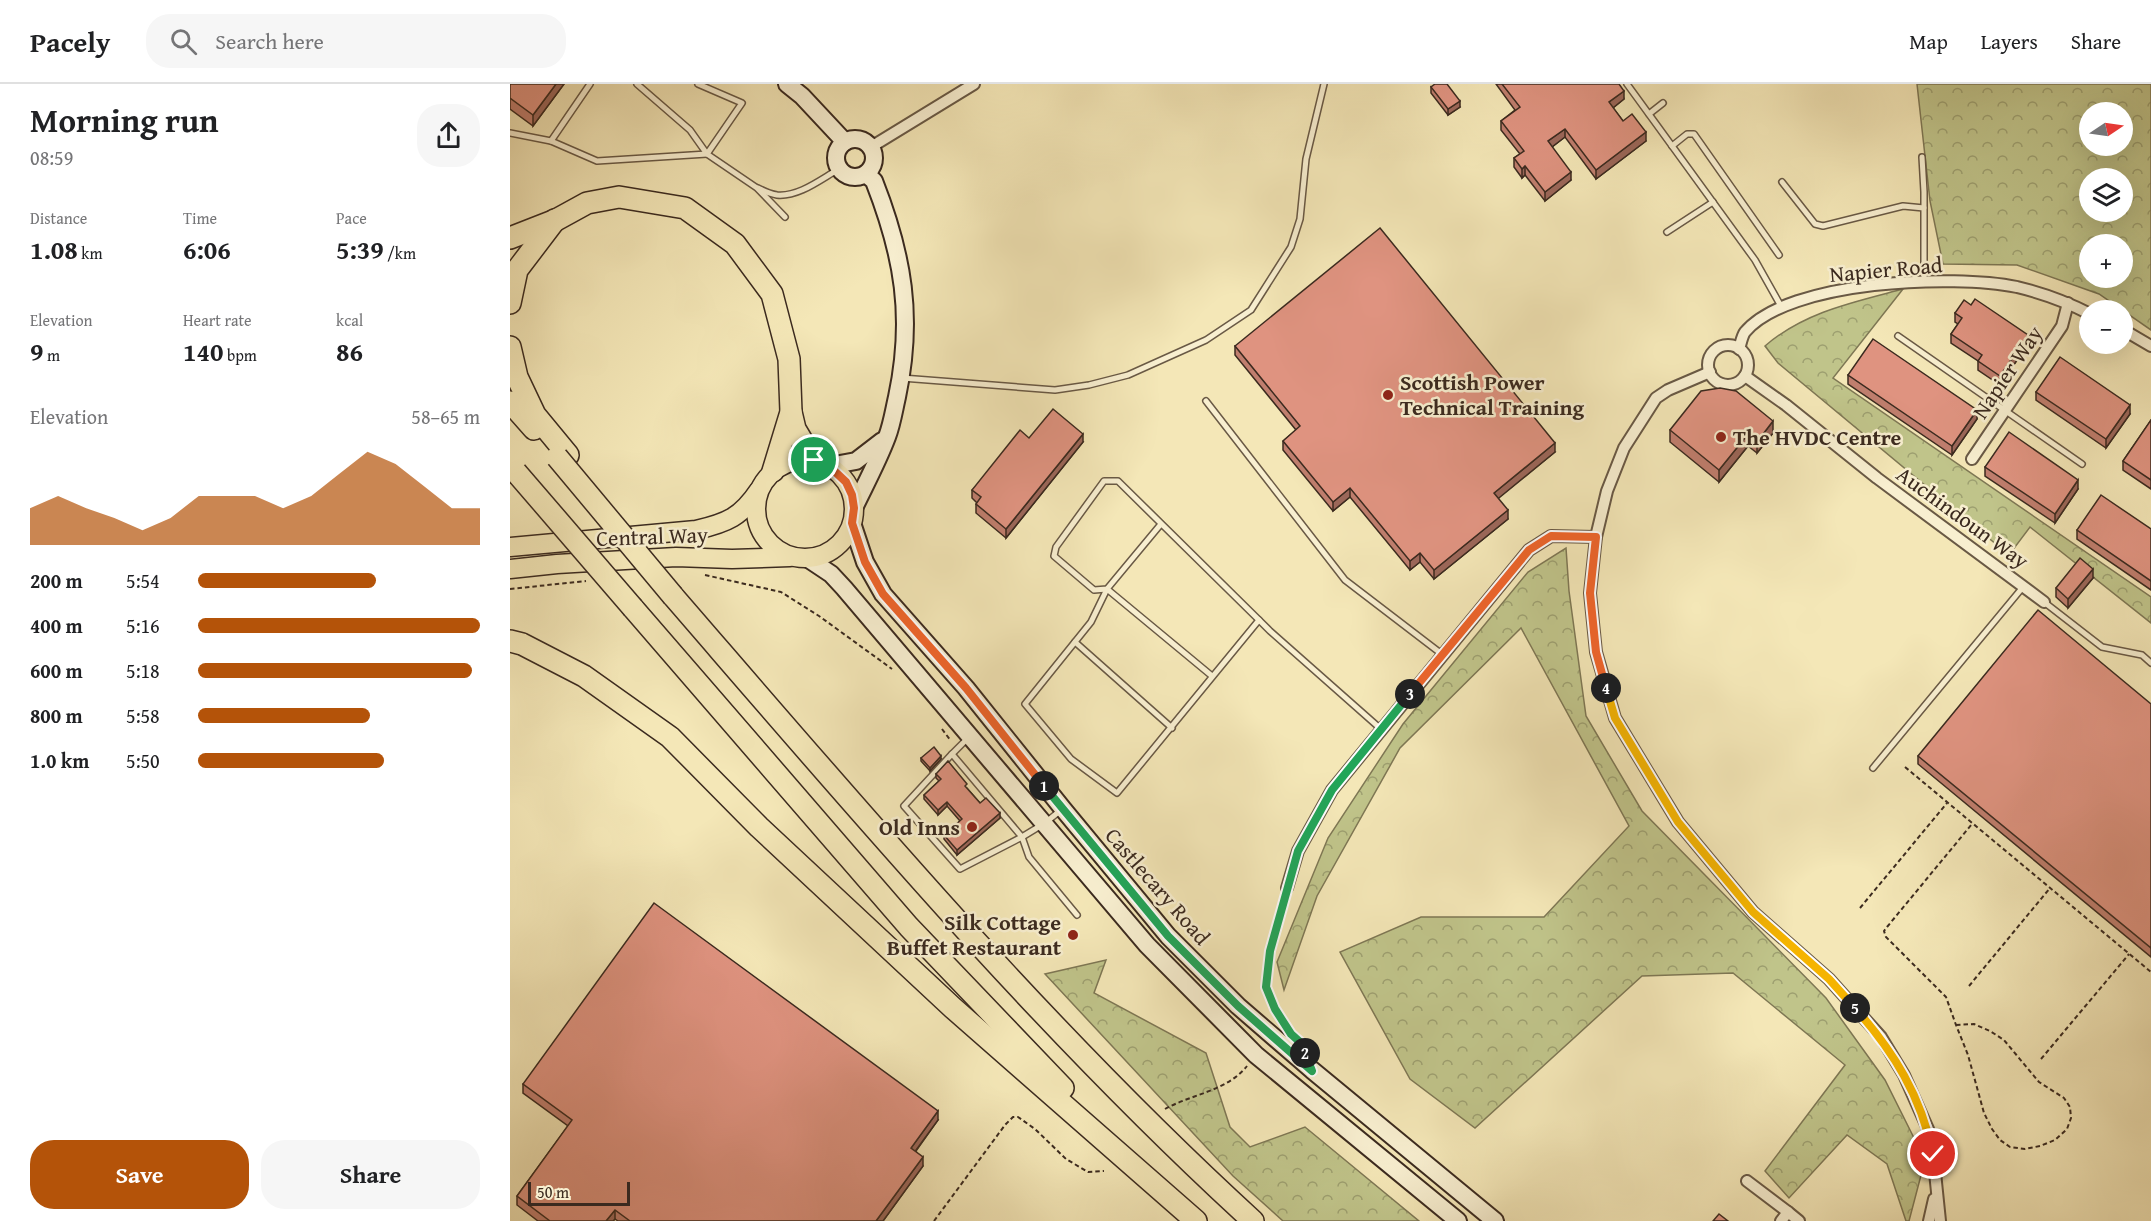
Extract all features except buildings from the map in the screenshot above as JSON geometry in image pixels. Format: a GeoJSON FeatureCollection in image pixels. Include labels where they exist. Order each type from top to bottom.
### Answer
{"type":"FeatureCollection","features":[{"type":"Feature","properties":{"kind":"highway"},"geometry":{"type":"LineString","coordinates":[[510,237],[556,220],[586,203],[619,196],[685,208],[735,244],[772,294],[789,359],[792,387],[791,412],[795,429],[822,463]]}},
{"type":"Feature","properties":{"kind":"highway"},"geometry":{"type":"LineString","coordinates":[[510,303],[517,270],[556,220]]}},
{"type":"Feature","properties":{"kind":"highway"},"geometry":{"type":"LineString","coordinates":[[510,347],[517,378],[535,415],[562,456]]}},
{"type":"Feature","properties":{"kind":"highway"},"geometry":{"type":"LineString","coordinates":[[510,402],[562,456],[679,594],[776,715],[910,869],[1044,1014],[1193,1166],[1253,1221]]}},
{"type":"Feature","properties":{"kind":"highway"},"geometry":{"type":"LineString","coordinates":[[767,479],[791,412]]}},
{"type":"Feature","properties":{"kind":"highway"},"geometry":{"type":"LineString","coordinates":[[513,468],[909,927],[1008,1032],[1192,1218]]}},
{"type":"Feature","properties":{"kind":"highway"},"geometry":{"type":"LineString","coordinates":[[514,639],[584,676],[670,737],[759,827],[953,1008],[1192,1218]]}},
{"type":"Feature","properties":{"kind":"main road"},"geometry":{"type":"LineString","coordinates":[[787,84],[802,96],[845,142]]}},
{"type":"Feature","properties":{"kind":"main road"},"geometry":{"type":"LineString","coordinates":[[856,139],[871,147],[873,164],[866,174],[849,176],[839,169],[837,151],[845,142],[856,139]]}},
{"type":"Feature","properties":{"kind":"main road"},"geometry":{"type":"LineString","coordinates":[[866,174],[874,181],[887,216],[901,270],[906,313],[901,378],[888,436],[844,539],[832,549],[817,556],[801,557],[784,553],[772,545],[757,519],[756,504],[767,479],[786,464],[800,460],[822,463],[856,461],[888,436]]}},
{"type":"Feature","properties":{"kind":"main road"},"geometry":{"type":"LineString","coordinates":[[822,463],[846,482],[852,495],[853,516]]}},
{"type":"Feature","properties":{"kind":"main road","name":"Central Way"},"geometry":{"type":"LineString","coordinates":[[510,547],[696,530],[717,525],[729,521],[750,505],[767,479]]}},
{"type":"Feature","properties":{"kind":"main road","name":"Castlecary Road"},"geometry":{"type":"LineString","coordinates":[[853,516],[865,562],[883,594],[966,688],[1168,936],[1238,1006],[1312,1071],[1495,1221]]}},
{"type":"Feature","properties":{"kind":"main road","name":"Central Way"},"geometry":{"type":"LineString","coordinates":[[510,569],[676,557],[732,559],[801,557]]}},
{"type":"Feature","properties":{"kind":"main road","name":"Castlecary Road"},"geometry":{"type":"LineString","coordinates":[[801,557],[831,574],[882,631],[1147,945],[1256,1055],[1458,1221]]}},
{"type":"Feature","properties":{"kind":"street"},"geometry":{"type":"LineString","coordinates":[[871,147],[935,110],[974,84]]}},
{"type":"Feature","properties":{"kind":"street","name":"Napier Road"},"geometry":{"type":"LineString","coordinates":[[1739,349],[1744,333],[1765,316],[1819,295],[1862,286],[1924,280],[2016,287],[2079,308]]}},
{"type":"Feature","properties":{"kind":"street","name":"Napier Way"},"geometry":{"type":"LineString","coordinates":[[1972,459],[2061,326],[2068,303]]}},
{"type":"Feature","properties":{"kind":"street"},"geometry":{"type":"LineString","coordinates":[[2133,335],[2151,346]]}},
{"type":"Feature","properties":{"kind":"street"},"geometry":{"type":"LineString","coordinates":[[1728,345],[1739,349],[1747,358],[1748,370],[1736,384],[1723,385],[1717,382],[1710,372],[1709,360],[1716,350],[1728,345]]}},
{"type":"Feature","properties":{"kind":"street"},"geometry":{"type":"LineString","coordinates":[[1710,372],[1668,390],[1656,398],[1624,448],[1607,491],[1596,537],[1590,593],[1596,652],[1615,718],[1678,822],[1753,912],[1829,979],[1881,1037],[1904,1075],[1928,1129],[1940,1221]]}},
{"type":"Feature","properties":{"kind":"street","name":"Auchindoun Way"},"geometry":{"type":"LineString","coordinates":[[1745,376],[2044,602]]}},
{"type":"Feature","properties":{"kind":"street"},"geometry":{"type":"LineString","coordinates":[[1287,888],[1298,851],[1332,790],[1529,550],[1551,536],[1596,537]]}},
{"type":"Feature","properties":{"kind":"street"},"geometry":{"type":"LineString","coordinates":[[1929,1221],[1936,1178]]}},
{"type":"Feature","properties":{"kind":"street"},"geometry":{"type":"LineString","coordinates":[[1747,1181],[1784,1217],[1799,1221]]}},
{"type":"Feature","properties":{"kind":"lane"},"geometry":{"type":"LineString","coordinates":[[551,141],[590,84]]}},
{"type":"Feature","properties":{"kind":"lane"},"geometry":{"type":"LineString","coordinates":[[637,84],[690,130],[706,154],[757,188],[785,217]]}},
{"type":"Feature","properties":{"kind":"lane"},"geometry":{"type":"LineString","coordinates":[[698,84],[742,103],[706,154]]}},
{"type":"Feature","properties":{"kind":"lane"},"geometry":{"type":"LineString","coordinates":[[901,378],[1055,390],[1089,385],[1128,375],[1206,340],[1251,310],[1291,248],[1300,219],[1306,159],[1324,84]]}},
{"type":"Feature","properties":{"kind":"lane"},"geometry":{"type":"LineString","coordinates":[[1627,84],[1755,260],[1782,308]]}},
{"type":"Feature","properties":{"kind":"lane"},"geometry":{"type":"LineString","coordinates":[[1649,114],[1663,103]]}},
{"type":"Feature","properties":{"kind":"lane"},"geometry":{"type":"LineString","coordinates":[[510,133],[551,141],[597,161],[706,154]]}},
{"type":"Feature","properties":{"kind":"lane"},"geometry":{"type":"LineString","coordinates":[[1672,146],[1687,134],[1694,134],[1779,255]]}},
{"type":"Feature","properties":{"kind":"lane"},"geometry":{"type":"LineString","coordinates":[[1922,157],[1924,280]]}},
{"type":"Feature","properties":{"kind":"lane"},"geometry":{"type":"LineString","coordinates":[[757,188],[775,195],[799,191],[839,169]]}},
{"type":"Feature","properties":{"kind":"lane"},"geometry":{"type":"LineString","coordinates":[[1782,182],[1815,224],[1823,226],[1904,206],[1924,208]]}},
{"type":"Feature","properties":{"kind":"lane"},"geometry":{"type":"LineString","coordinates":[[1667,232],[1713,202]]}},
{"type":"Feature","properties":{"kind":"lane"},"geometry":{"type":"LineString","coordinates":[[1898,336],[2082,464]]}},
{"type":"Feature","properties":{"kind":"lane"},"geometry":{"type":"LineString","coordinates":[[1206,401],[1345,580],[1443,655]]}},
{"type":"Feature","properties":{"kind":"lane"},"geometry":{"type":"LineString","coordinates":[[1212,676],[1107,589],[1094,590],[1054,556],[1056,547],[1104,481],[1118,482],[1258,620],[1382,730]]}},
{"type":"Feature","properties":{"kind":"lane"},"geometry":{"type":"LineString","coordinates":[[1161,524],[1107,589],[1091,622],[1025,704],[1071,759],[1117,793],[1258,620]]}},
{"type":"Feature","properties":{"kind":"lane"},"geometry":{"type":"LineString","coordinates":[[1873,768],[2024,586]]}},
{"type":"Feature","properties":{"kind":"lane"},"geometry":{"type":"LineString","coordinates":[[2044,602],[2102,647],[2142,655],[2151,663]]}},
{"type":"Feature","properties":{"kind":"lane"},"geometry":{"type":"LineString","coordinates":[[1075,642],[1172,728]]}},
{"type":"Feature","properties":{"kind":"lane"},"geometry":{"type":"LineString","coordinates":[[970,736],[904,806],[960,869],[1045,824],[1063,809]]}},
{"type":"Feature","properties":{"kind":"lane"},"geometry":{"type":"LineString","coordinates":[[952,754],[1022,837],[1029,857],[1077,915]]}},
{"type":"Feature","properties":{"kind":"path"},"geometry":{"type":"LineString","coordinates":[[695,573],[781,592],[819,615],[892,669]]}},
{"type":"Feature","properties":{"kind":"path"},"geometry":{"type":"LineString","coordinates":[[510,589],[590,581]]}},
{"type":"Feature","properties":{"kind":"path"},"geometry":{"type":"LineString","coordinates":[[862,647],[882,631]]}},
{"type":"Feature","properties":{"kind":"path"},"geometry":{"type":"LineString","coordinates":[[942,729],[957,748]]}},
{"type":"Feature","properties":{"kind":"path"},"geometry":{"type":"LineString","coordinates":[[1905,767],[2151,972]]}},
{"type":"Feature","properties":{"kind":"path"},"geometry":{"type":"LineString","coordinates":[[1860,908],[1947,803]]}},
{"type":"Feature","properties":{"kind":"path"},"geometry":{"type":"LineString","coordinates":[[1956,1025],[1974,1024],[2004,1040],[2039,1082],[2064,1098],[2070,1107],[2071,1118],[2067,1129],[2055,1140],[2025,1149],[2010,1147],[2001,1140],[1984,1113],[1968,1055],[1956,1025],[1946,997],[1886,937],[1884,931],[1972,824]]}},
{"type":"Feature","properties":{"kind":"path"},"geometry":{"type":"LineString","coordinates":[[1286,1026],[1275,1009],[1266,987],[1270,951],[1287,888]]}},
{"type":"Feature","properties":{"kind":"path"},"geometry":{"type":"LineString","coordinates":[[1969,986],[2050,888]]}},
{"type":"Feature","properties":{"kind":"path"},"geometry":{"type":"LineString","coordinates":[[2042,1059],[2129,954]]}},
{"type":"Feature","properties":{"kind":"path"},"geometry":{"type":"LineString","coordinates":[[1165,1109],[1221,1086],[1241,1073],[1256,1055]]}},
{"type":"Feature","properties":{"kind":"path"},"geometry":{"type":"LineString","coordinates":[[934,1221],[1005,1125],[1013,1118],[1018,1117],[1035,1129],[1066,1159],[1088,1172],[1104,1172]]}},
{"type":"Feature","properties":{"kind":"green space"},"geometry":{"type":"Polygon","coordinates":[[[1917,84],[2151,84],[2151,330],[2133,318],[2133,300],[2108,300],[2082,288],[2133,288],[2133,234],[2079,234],[2079,287],[2017,265],[1943,264],[1930,201],[1917,84]]]}},
{"type":"Feature","properties":{"kind":"green space"},"geometry":{"type":"Polygon","coordinates":[[[1903,289],[1833,378],[2151,597],[2151,623],[2030,527],[2009,555],[1778,363],[1765,346],[1780,334],[1813,316],[1903,289]]]}},
{"type":"Feature","properties":{"kind":"green space"},"geometry":{"type":"Polygon","coordinates":[[[1566,548],[1569,591],[1586,716],[1642,811],[1826,998],[1885,1080],[1925,1160],[1909,1221],[1906,1221],[1887,1164],[1847,1135],[1789,1198],[1765,1171],[1845,1065],[1733,973],[1642,976],[1475,1128],[1410,1079],[1340,952],[1421,917],[1544,917],[1629,826],[1521,628],[1400,748],[1317,896],[1284,990],[1277,962],[1328,838],[1403,724],[1528,572],[1566,548]]]}},
{"type":"Feature","properties":{"kind":"green space"},"geometry":{"type":"Polygon","coordinates":[[[1106,960],[1094,993],[1206,1053],[1230,1127],[1250,1147],[1305,1127],[1419,1221],[1283,1221],[1233,1176],[1045,974],[1106,960]]]}},
{"type":"Feature","properties":{"kind":"place","name":"Scottish Power Technical Training"},"geometry":{"type":"Point","coordinates":[1388,395]}},
{"type":"Feature","properties":{"kind":"place","name":"The HVDC Centre"},"geometry":{"type":"Point","coordinates":[1721,437]}},
{"type":"Feature","properties":{"kind":"place","name":"Old Inns"},"geometry":{"type":"Point","coordinates":[972,827]}},
{"type":"Feature","properties":{"kind":"place","name":"Silk Cottage Buffet Restaurant"},"geometry":{"type":"Point","coordinates":[1073,935]}},
{"type":"Feature","properties":{"kind":"route"},"geometry":{"type":"LineString","coordinates":[[814,460],[829,466],[846,482],[852,495],[854,508],[852,523],[871,576],[883,594],[966,688],[1168,936],[1238,1006],[1312,1071],[1301,1043],[1291,1034],[1275,1009],[1266,987],[1270,951],[1298,851],[1332,790],[1529,550],[1551,536],[1596,537],[1590,593],[1596,652],[1615,718],[1678,822],[1753,912],[1829,979],[1881,1037],[1916,1100],[1928,1129],[1933,1154]]}}]}
